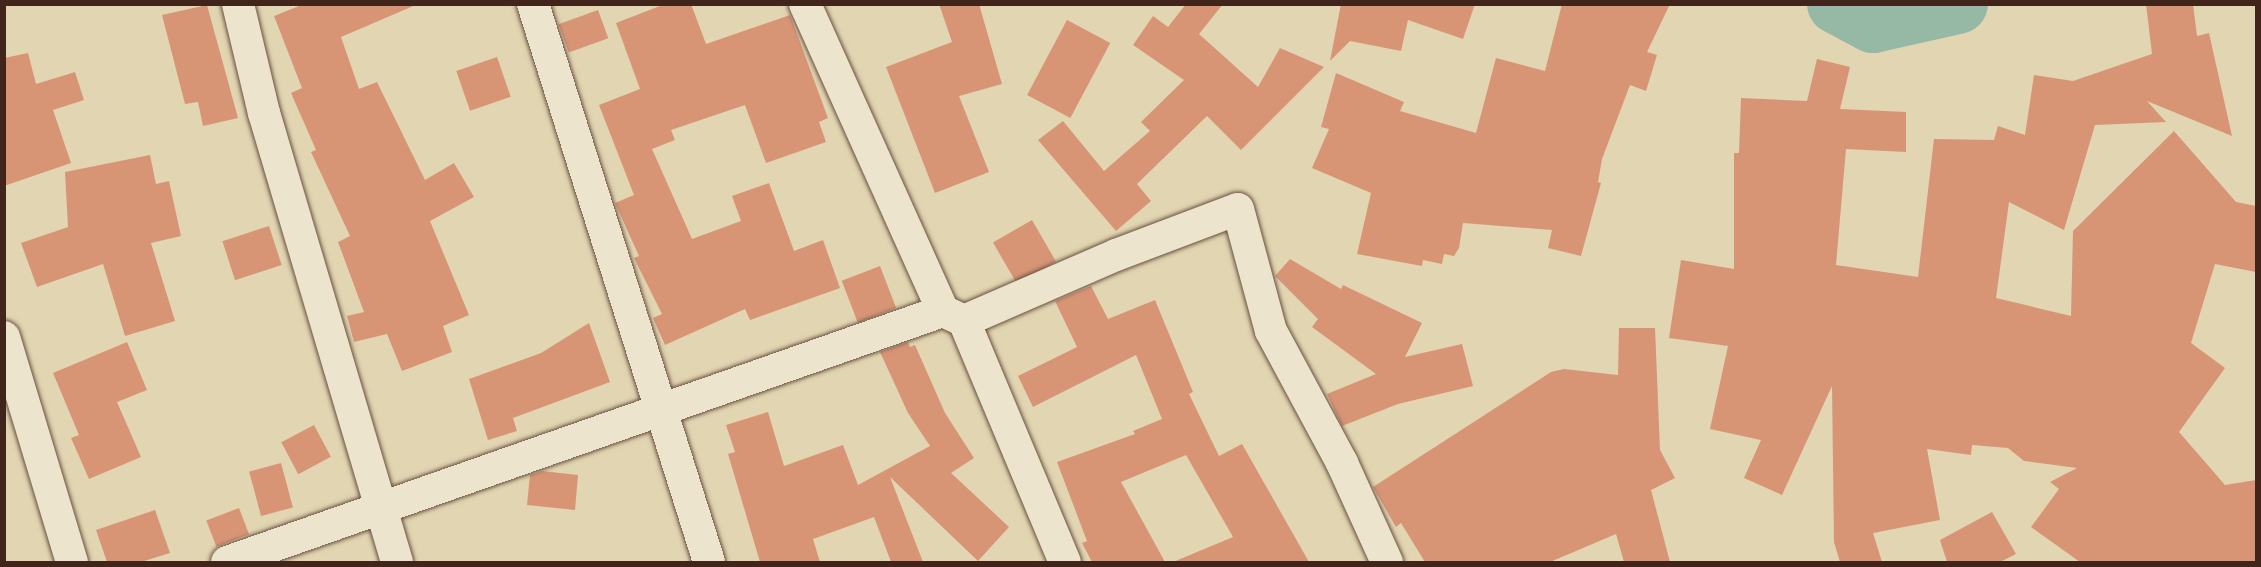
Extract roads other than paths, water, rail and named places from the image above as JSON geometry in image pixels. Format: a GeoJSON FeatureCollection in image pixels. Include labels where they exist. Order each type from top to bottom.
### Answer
{"type":"FeatureCollection","features":[{"type":"Feature","properties":{"kind":"street"},"geometry":{"type":"LineString","coordinates":[[238,4],[377,507],[397,562]]}},
{"type":"Feature","properties":{"kind":"street"},"geometry":{"type":"LineString","coordinates":[[533,4],[660,412],[710,562]]}},
{"type":"Feature","properties":{"kind":"street"},"geometry":{"type":"LineString","coordinates":[[805,4],[953,316],[1065,562]]}},
{"type":"Feature","properties":{"kind":"street"},"geometry":{"type":"LineString","coordinates":[[227,562],[377,507],[953,316],[1238,209],[1271,331],[1342,464],[1387,562]]}},
{"type":"Feature","properties":{"kind":"street"},"geometry":{"type":"LineString","coordinates":[[4,337],[72,562]]}},
{"type":"Feature","properties":{"kind":"waterway"},"geometry":{"type":"LineString","coordinates":[[1837,4],[1873,23],[1958,4]]}}]}
